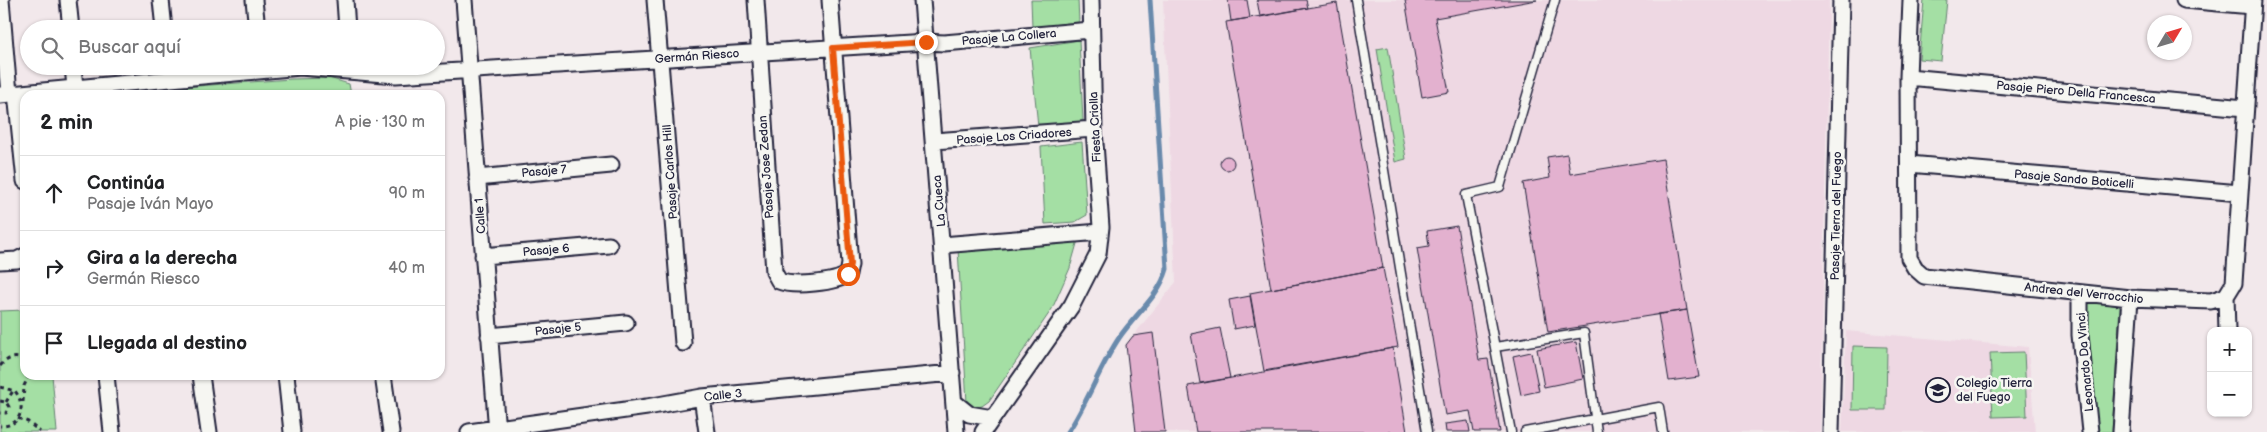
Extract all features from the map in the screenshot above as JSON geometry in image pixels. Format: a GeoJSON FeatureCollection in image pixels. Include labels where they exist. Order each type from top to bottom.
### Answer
{"type":"FeatureCollection","features":[{"type":"Feature","properties":{"kind":"street"},"geometry":{"type":"LineString","coordinates":[[1,0],[8,94],[20,155]]}},
{"type":"Feature","properties":{"kind":"street"},"geometry":{"type":"LineString","coordinates":[[68,0],[69,20]]}},
{"type":"Feature","properties":{"kind":"street"},"geometry":{"type":"LineString","coordinates":[[161,0],[163,20]]}},
{"type":"Feature","properties":{"kind":"street"},"geometry":{"type":"LineString","coordinates":[[254,0],[256,20]]}},
{"type":"Feature","properties":{"kind":"street"},"geometry":{"type":"LineString","coordinates":[[344,0],[346,20]]}},
{"type":"Feature","properties":{"kind":"street","name":"Calle 1"},"geometry":{"type":"LineString","coordinates":[[464,0],[496,431]]}},
{"type":"Feature","properties":{"kind":"street","name":"Pasaje Carlos Hill"},"geometry":{"type":"LineString","coordinates":[[655,0],[683,343]]}},
{"type":"Feature","properties":{"kind":"street","name":"Pasaje Jose Zedan"},"geometry":{"type":"LineString","coordinates":[[756,0],[774,272],[779,281],[790,284],[838,280],[848,274],[850,264],[833,48]]}},
{"type":"Feature","properties":{"kind":"street"},"geometry":{"type":"LineString","coordinates":[[830,0],[833,48]]}},
{"type":"Feature","properties":{"kind":"street","name":"La Cueca"},"geometry":{"type":"LineString","coordinates":[[922,0],[956,432]]}},
{"type":"Feature","properties":{"kind":"street","name":"Fiesta Criolla"},"geometry":{"type":"LineString","coordinates":[[993,418],[1072,305],[1098,254],[1100,232],[1094,129],[1091,0]]}},
{"type":"Feature","properties":{"kind":"street","name":"Pasaje Tierra del Fuego"},"geometry":{"type":"LineString","coordinates":[[1831,432],[1841,0]]}},
{"type":"Feature","properties":{"kind":"street","name":"Andrea del Verrocchio"},"geometry":{"type":"LineString","coordinates":[[1911,0],[1908,77],[1909,258],[1919,273],[1924,276],[2130,298],[2211,301],[2226,296]]}},
{"type":"Feature","properties":{"kind":"street"},"geometry":{"type":"LineString","coordinates":[[2184,0],[2252,3],[2234,283],[2226,296],[2227,327]]}},
{"type":"Feature","properties":{"kind":"street","name":"Pasaje La Collera"},"geometry":{"type":"LineString","coordinates":[[926,42],[944,43],[1091,30]]}},
{"type":"Feature","properties":{"kind":"street","name":"Germán Riesco"},"geometry":{"type":"LineString","coordinates":[[445,72],[926,42]]}},
{"type":"Feature","properties":{"kind":"street"},"geometry":{"type":"LineString","coordinates":[[74,75],[75,88]]}},
{"type":"Feature","properties":{"kind":"street","name":"Germán Riesco"},"geometry":{"type":"LineString","coordinates":[[53,90],[156,75]]}},
{"type":"Feature","properties":{"kind":"street","name":"Pasaje Piero Della Francesca"},"geometry":{"type":"LineString","coordinates":[[1908,77],[2245,108]]}},
{"type":"Feature","properties":{"kind":"street","name":"Pasaje Los Criadores"},"geometry":{"type":"LineString","coordinates":[[934,142],[1094,129]]}},
{"type":"Feature","properties":{"kind":"street","name":"Pasaje Sando Boticelli"},"geometry":{"type":"LineString","coordinates":[[1909,164],[2240,193]]}},
{"type":"Feature","properties":{"kind":"street","name":"Pasaje 7"},"geometry":{"type":"LineString","coordinates":[[477,178],[611,165]]}},
{"type":"Feature","properties":{"kind":"street"},"geometry":{"type":"LineString","coordinates":[[942,245],[1100,232]]}},
{"type":"Feature","properties":{"kind":"street","name":"Pasaje 6"},"geometry":{"type":"LineString","coordinates":[[483,256],[609,245]]}},
{"type":"Feature","properties":{"kind":"street"},"geometry":{"type":"LineString","coordinates":[[0,262],[20,258]]}},
{"type":"Feature","properties":{"kind":"street","name":"Leonardo Da Vinci"},"geometry":{"type":"LineString","coordinates":[[2080,293],[2080,335],[2090,432]]}},
{"type":"Feature","properties":{"kind":"street"},"geometry":{"type":"LineString","coordinates":[[2121,432],[2130,298]]}},
{"type":"Feature","properties":{"kind":"street","name":"Pasaje 5"},"geometry":{"type":"LineString","coordinates":[[489,336],[626,323]]}},
{"type":"Feature","properties":{"kind":"street","name":"Calle 3"},"geometry":{"type":"LineString","coordinates":[[469,432],[496,431],[702,397],[952,373]]}},
{"type":"Feature","properties":{"kind":"street"},"geometry":{"type":"LineString","coordinates":[[107,380],[112,432]]}},
{"type":"Feature","properties":{"kind":"street"},"geometry":{"type":"LineString","coordinates":[[202,380],[208,432]]}},
{"type":"Feature","properties":{"kind":"street"},"geometry":{"type":"LineString","coordinates":[[287,380],[292,432]]}},
{"type":"Feature","properties":{"kind":"street"},"geometry":{"type":"LineString","coordinates":[[384,380],[391,432]]}},
{"type":"Feature","properties":{"kind":"street"},"geometry":{"type":"LineString","coordinates":[[702,397],[707,432]]}},
{"type":"Feature","properties":{"kind":"street"},"geometry":{"type":"LineString","coordinates":[[954,402],[969,414],[993,418],[983,432]]}},
{"type":"Feature","properties":{"kind":"lane"},"geometry":{"type":"LineString","coordinates":[[1356,0],[1427,432]]}},
{"type":"Feature","properties":{"kind":"lane"},"geometry":{"type":"LineString","coordinates":[[1511,432],[1466,195],[1500,187],[1555,0]]}},
{"type":"Feature","properties":{"kind":"lane"},"geometry":{"type":"LineString","coordinates":[[1495,347],[1584,333],[1597,432]]}},
{"type":"Feature","properties":{"kind":"lane"},"geometry":{"type":"LineString","coordinates":[[1525,432],[1659,408],[1663,432]]}},
{"type":"Feature","properties":{"kind":"path"},"geometry":{"type":"LineString","coordinates":[[0,366],[11,358],[20,358]]}},
{"type":"Feature","properties":{"kind":"path"},"geometry":{"type":"LineString","coordinates":[[0,426],[12,424],[18,418],[22,408],[24,386],[27,380]]}},
{"type":"Feature","properties":{"kind":"path"},"geometry":{"type":"LineString","coordinates":[[0,387],[13,391],[19,396],[22,408]]}},
{"type":"Feature","properties":{"kind":"path"},"geometry":{"type":"LineString","coordinates":[[6,402],[13,391]]}},
{"type":"Feature","properties":{"kind":"path"},"geometry":{"type":"LineString","coordinates":[[0,401],[6,402]]}},
{"type":"Feature","properties":{"kind":"path"},"geometry":{"type":"LineString","coordinates":[[0,413],[8,411],[9,407],[6,402]]}},
{"type":"Feature","properties":{"kind":"path"},"geometry":{"type":"LineString","coordinates":[[18,418],[28,422],[40,432]]}},
{"type":"Feature","properties":{"kind":"shaded area"},"geometry":{"type":"Polygon","coordinates":[[[1163,0],[1829,0],[1820,432],[1136,432],[1126,345],[1176,282],[1163,0]]]}},
{"type":"Feature","properties":{"kind":"shaded area","name":"Colegio Tierra del Fuego"},"geometry":{"type":"Polygon","coordinates":[[[1846,331],[2028,347],[2035,432],[1842,432],[1846,331]]]}},
{"type":"Feature","properties":{"kind":"green space"},"geometry":{"type":"Polygon","coordinates":[[[1031,0],[1078,0],[1079,22],[1032,27],[1031,0]]]}},
{"type":"Feature","properties":{"kind":"green space"},"geometry":{"type":"Polygon","coordinates":[[[1924,0],[1947,0],[1941,61],[1919,59],[1924,0]]]}},
{"type":"Feature","properties":{"kind":"green space"},"geometry":{"type":"Polygon","coordinates":[[[1079,40],[1083,121],[1038,126],[1030,48],[1079,40]]]}},
{"type":"Feature","properties":{"kind":"green space"},"geometry":{"type":"Polygon","coordinates":[[[1388,47],[1406,159],[1395,162],[1377,49],[1388,47]]]}},
{"type":"Feature","properties":{"kind":"green space"},"geometry":{"type":"Polygon","coordinates":[[[329,78],[349,84],[350,90],[144,90],[329,78]]]}},
{"type":"Feature","properties":{"kind":"green space"},"geometry":{"type":"Polygon","coordinates":[[[1082,142],[1087,215],[1075,222],[1045,224],[1041,147],[1082,142]]]}},
{"type":"Feature","properties":{"kind":"green space"},"geometry":{"type":"Polygon","coordinates":[[[1078,240],[1070,268],[1052,309],[989,401],[982,406],[973,408],[967,403],[958,249],[1078,240]]]}},
{"type":"Feature","properties":{"kind":"green space"},"geometry":{"type":"Polygon","coordinates":[[[2085,301],[2120,305],[2112,432],[2096,432],[2085,301]]]}},
{"type":"Feature","properties":{"kind":"green space"},"geometry":{"type":"Polygon","coordinates":[[[20,310],[20,380],[52,380],[57,432],[0,432],[0,311],[20,310]]]}},
{"type":"Feature","properties":{"kind":"green space"},"geometry":{"type":"Polygon","coordinates":[[[1853,346],[1887,347],[1886,410],[1852,410],[1853,346]]]}},
{"type":"Feature","properties":{"kind":"green space"},"geometry":{"type":"Polygon","coordinates":[[[2024,352],[2027,416],[1993,417],[1990,353],[2024,352]]]}},
{"type":"Feature","properties":{"kind":"building"},"geometry":{"type":"Polygon","coordinates":[[[1228,0],[1247,0],[1250,18],[1231,21],[1228,0]]]}},
{"type":"Feature","properties":{"kind":"building"},"geometry":{"type":"Polygon","coordinates":[[[1257,0],[1306,0],[1308,8],[1260,17],[1257,0]]]}},
{"type":"Feature","properties":{"kind":"building"},"geometry":{"type":"Polygon","coordinates":[[[1405,0],[1537,0],[1435,18],[1449,92],[1422,97],[1405,0]]]}},
{"type":"Feature","properties":{"kind":"building"},"geometry":{"type":"Polygon","coordinates":[[[1337,3],[1383,268],[1271,289],[1226,22],[1337,3]]]}},
{"type":"Feature","properties":{"kind":"building"},"geometry":{"type":"Polygon","coordinates":[[[1567,154],[1570,174],[1663,159],[1687,310],[1548,332],[1523,183],[1550,178],[1547,157],[1567,154]]]}},
{"type":"Feature","properties":{"kind":"building"},"geometry":{"type":"Polygon","coordinates":[[[1224,156],[1230,156],[1234,163],[1230,170],[1224,170],[1220,166],[1220,160],[1224,156]]]}},
{"type":"Feature","properties":{"kind":"building"},"geometry":{"type":"Polygon","coordinates":[[[1457,226],[1479,360],[1488,359],[1500,432],[1474,432],[1470,411],[1445,415],[1417,248],[1429,246],[1427,231],[1457,226]]]}},
{"type":"Feature","properties":{"kind":"building"},"geometry":{"type":"Polygon","coordinates":[[[1383,268],[1398,347],[1264,371],[1250,293],[1383,268]]]}},
{"type":"Feature","properties":{"kind":"building"},"geometry":{"type":"Polygon","coordinates":[[[1250,296],[1255,325],[1234,329],[1229,300],[1250,296]]]}},
{"type":"Feature","properties":{"kind":"building"},"geometry":{"type":"Polygon","coordinates":[[[1687,310],[1699,377],[1669,381],[1658,314],[1687,310]]]}},
{"type":"Feature","properties":{"kind":"building"},"geometry":{"type":"Polygon","coordinates":[[[1220,328],[1230,378],[1200,383],[1191,334],[1220,328]]]}},
{"type":"Feature","properties":{"kind":"building"},"geometry":{"type":"Polygon","coordinates":[[[1153,333],[1165,432],[1136,432],[1126,345],[1133,336],[1153,333]]]}},
{"type":"Feature","properties":{"kind":"building"},"geometry":{"type":"Polygon","coordinates":[[[1576,342],[1583,379],[1544,387],[1537,349],[1576,342]]]}},
{"type":"Feature","properties":{"kind":"building"},"geometry":{"type":"Polygon","coordinates":[[[1393,348],[1407,432],[1196,432],[1188,386],[1393,348]]]}},
{"type":"Feature","properties":{"kind":"building"},"geometry":{"type":"Polygon","coordinates":[[[1531,352],[1539,391],[1521,395],[1513,356],[1531,352]]]}},
{"type":"Feature","properties":{"kind":"building"},"geometry":{"type":"Polygon","coordinates":[[[1468,421],[1470,432],[1446,432],[1445,424],[1468,421]]]}},
{"type":"Feature","properties":{"kind":"waterway"},"geometry":{"type":"LineString","coordinates":[[1068,432],[1082,409],[1112,349],[1125,329],[1153,297],[1167,269],[1150,0]]}},
{"type":"Feature","properties":{"kind":"place","name":"Colegio Tierra del Fuego"},"geometry":{"type":"Point","coordinates":[1938,390]}},
{"type":"Feature","properties":{"kind":"route"},"geometry":{"type":"LineString","coordinates":[[848,274],[850,264],[833,48],[926,42]]}}]}
